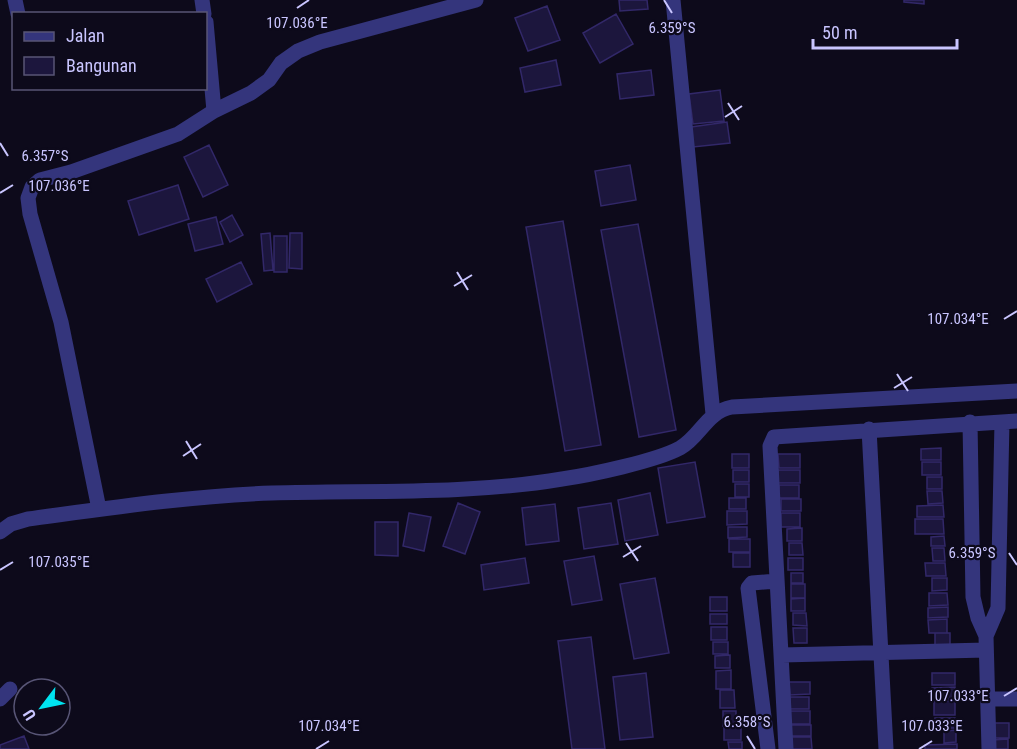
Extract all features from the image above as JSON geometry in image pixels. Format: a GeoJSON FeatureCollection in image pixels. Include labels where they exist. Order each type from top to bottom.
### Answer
{"type":"FeatureCollection","features":[{"type":"Feature","properties":{"kind":"street"},"geometry":{"type":"LineString","coordinates":[[99,509],[61,322],[30,214],[27,198],[32,187],[40,180],[71,172],[178,134],[214,111],[251,93],[268,80],[281,63],[298,51],[320,42],[476,0]]}},
{"type":"Feature","properties":{"kind":"street"},"geometry":{"type":"LineString","coordinates":[[673,0],[713,414]]}},
{"type":"Feature","properties":{"kind":"street"},"geometry":{"type":"LineString","coordinates":[[207,33],[214,111]]}},
{"type":"Feature","properties":{"kind":"street"},"geometry":{"type":"LineString","coordinates":[[0,532],[20,521],[99,509],[211,497],[446,489],[553,481],[593,473],[677,449],[694,436],[713,414],[732,407],[1017,391]]}},
{"type":"Feature","properties":{"kind":"street"},"geometry":{"type":"LineString","coordinates":[[970,422],[973,597],[986,643],[989,749]]}},
{"type":"Feature","properties":{"kind":"street"},"geometry":{"type":"LineString","coordinates":[[786,749],[770,446],[774,437],[970,422],[1009,422],[998,608],[986,643]]}},
{"type":"Feature","properties":{"kind":"street"},"geometry":{"type":"LineString","coordinates":[[869,429],[886,749]]}},
{"type":"Feature","properties":{"kind":"street"},"geometry":{"type":"LineString","coordinates":[[768,749],[748,588],[752,583],[776,581]]}},
{"type":"Feature","properties":{"kind":"street"},"geometry":{"type":"LineString","coordinates":[[782,656],[880,655],[986,643]]}},
{"type":"Feature","properties":{"kind":"street"},"geometry":{"type":"LineString","coordinates":[[988,699],[1017,699]]}},
{"type":"Feature","properties":{"kind":"building"},"geometry":{"type":"Polygon","coordinates":[[[619,0],[647,0],[648,9],[620,11],[619,0]]]}},
{"type":"Feature","properties":{"kind":"building"},"geometry":{"type":"Polygon","coordinates":[[[904,0],[924,0],[924,4],[904,2],[904,0]]]}},
{"type":"Feature","properties":{"kind":"building"},"geometry":{"type":"Polygon","coordinates":[[[547,6],[560,40],[528,51],[515,18],[547,6]]]}},
{"type":"Feature","properties":{"kind":"building"},"geometry":{"type":"Polygon","coordinates":[[[616,14],[633,44],[600,63],[583,33],[616,14]]]}},
{"type":"Feature","properties":{"kind":"building"},"geometry":{"type":"Polygon","coordinates":[[[556,60],[561,85],[525,92],[520,68],[556,60]]]}},
{"type":"Feature","properties":{"kind":"building"},"geometry":{"type":"Polygon","coordinates":[[[651,70],[654,95],[620,99],[617,74],[651,70]]]}},
{"type":"Feature","properties":{"kind":"building"},"geometry":{"type":"Polygon","coordinates":[[[720,90],[724,121],[693,124],[689,94],[720,90]]]}},
{"type":"Feature","properties":{"kind":"building"},"geometry":{"type":"Polygon","coordinates":[[[727,122],[730,143],[693,147],[691,127],[727,122]]]}},
{"type":"Feature","properties":{"kind":"building"},"geometry":{"type":"Polygon","coordinates":[[[209,145],[228,185],[203,197],[184,157],[209,145]]]}},
{"type":"Feature","properties":{"kind":"building"},"geometry":{"type":"Polygon","coordinates":[[[630,165],[636,200],[601,206],[595,171],[630,165]]]}},
{"type":"Feature","properties":{"kind":"building"},"geometry":{"type":"Polygon","coordinates":[[[178,185],[189,219],[139,235],[128,201],[178,185]]]}},
{"type":"Feature","properties":{"kind":"building"},"geometry":{"type":"Polygon","coordinates":[[[232,215],[243,235],[230,242],[220,222],[232,215]]]}},
{"type":"Feature","properties":{"kind":"building"},"geometry":{"type":"Polygon","coordinates":[[[216,217],[223,244],[195,251],[188,224],[216,217]]]}},
{"type":"Feature","properties":{"kind":"building"},"geometry":{"type":"Polygon","coordinates":[[[563,221],[601,445],[565,451],[526,227],[563,221]]]}},
{"type":"Feature","properties":{"kind":"building"},"geometry":{"type":"Polygon","coordinates":[[[638,224],[676,430],[639,437],[601,230],[638,224]]]}},
{"type":"Feature","properties":{"kind":"building"},"geometry":{"type":"Polygon","coordinates":[[[270,233],[273,270],[264,271],[261,234],[270,233]]]}},
{"type":"Feature","properties":{"kind":"building"},"geometry":{"type":"Polygon","coordinates":[[[290,233],[302,233],[302,269],[289,268],[290,233]]]}},
{"type":"Feature","properties":{"kind":"building"},"geometry":{"type":"Polygon","coordinates":[[[274,236],[287,236],[287,272],[274,272],[274,236]]]}},
{"type":"Feature","properties":{"kind":"building"},"geometry":{"type":"Polygon","coordinates":[[[241,262],[252,284],[217,302],[206,279],[241,262]]]}},
{"type":"Feature","properties":{"kind":"building"},"geometry":{"type":"Polygon","coordinates":[[[941,448],[941,460],[921,460],[921,449],[941,448]]]}},
{"type":"Feature","properties":{"kind":"building"},"geometry":{"type":"Polygon","coordinates":[[[732,454],[749,454],[749,468],[732,468],[732,454]]]}},
{"type":"Feature","properties":{"kind":"building"},"geometry":{"type":"Polygon","coordinates":[[[778,454],[800,454],[800,468],[779,468],[778,454]]]}},
{"type":"Feature","properties":{"kind":"building"},"geometry":{"type":"Polygon","coordinates":[[[695,462],[705,517],[667,523],[658,468],[695,462]]]}},
{"type":"Feature","properties":{"kind":"building"},"geometry":{"type":"Polygon","coordinates":[[[922,462],[941,462],[941,475],[922,475],[922,462]]]}},
{"type":"Feature","properties":{"kind":"building"},"geometry":{"type":"Polygon","coordinates":[[[733,470],[749,470],[749,482],[733,482],[733,470]]]}},
{"type":"Feature","properties":{"kind":"building"},"geometry":{"type":"Polygon","coordinates":[[[778,470],[800,470],[800,483],[778,483],[778,470]]]}},
{"type":"Feature","properties":{"kind":"building"},"geometry":{"type":"Polygon","coordinates":[[[927,477],[942,477],[942,489],[927,489],[927,477]]]}},
{"type":"Feature","properties":{"kind":"building"},"geometry":{"type":"Polygon","coordinates":[[[735,484],[749,484],[749,497],[735,497],[735,484]]]}},
{"type":"Feature","properties":{"kind":"building"},"geometry":{"type":"Polygon","coordinates":[[[779,485],[799,485],[799,498],[779,498],[779,485]]]}},
{"type":"Feature","properties":{"kind":"building"},"geometry":{"type":"Polygon","coordinates":[[[927,491],[942,491],[943,503],[928,504],[927,491]]]}},
{"type":"Feature","properties":{"kind":"building"},"geometry":{"type":"Polygon","coordinates":[[[650,493],[658,535],[625,541],[618,500],[650,493]]]}},
{"type":"Feature","properties":{"kind":"building"},"geometry":{"type":"Polygon","coordinates":[[[729,498],[746,498],[746,509],[729,509],[729,498]]]}},
{"type":"Feature","properties":{"kind":"building"},"geometry":{"type":"Polygon","coordinates":[[[781,499],[801,499],[801,511],[781,511],[781,499]]]}},
{"type":"Feature","properties":{"kind":"building"},"geometry":{"type":"Polygon","coordinates":[[[458,503],[480,512],[465,554],[443,546],[458,503]]]}},
{"type":"Feature","properties":{"kind":"building"},"geometry":{"type":"Polygon","coordinates":[[[611,503],[618,544],[584,549],[578,508],[611,503]]]}},
{"type":"Feature","properties":{"kind":"building"},"geometry":{"type":"Polygon","coordinates":[[[555,504],[559,541],[526,545],[522,508],[555,504]]]}},
{"type":"Feature","properties":{"kind":"building"},"geometry":{"type":"Polygon","coordinates":[[[943,505],[944,517],[917,517],[917,506],[943,505]]]}},
{"type":"Feature","properties":{"kind":"building"},"geometry":{"type":"Polygon","coordinates":[[[727,511],[747,511],[747,524],[727,525],[727,511]]]}},
{"type":"Feature","properties":{"kind":"building"},"geometry":{"type":"Polygon","coordinates":[[[409,513],[431,517],[424,551],[403,546],[409,513]]]}},
{"type":"Feature","properties":{"kind":"building"},"geometry":{"type":"Polygon","coordinates":[[[781,513],[800,513],[800,527],[781,527],[781,513]]]}},
{"type":"Feature","properties":{"kind":"building"},"geometry":{"type":"Polygon","coordinates":[[[915,519],[943,519],[944,534],[915,534],[915,519]]]}},
{"type":"Feature","properties":{"kind":"building"},"geometry":{"type":"Polygon","coordinates":[[[375,522],[398,522],[398,556],[375,555],[375,522]]]}},
{"type":"Feature","properties":{"kind":"building"},"geometry":{"type":"Polygon","coordinates":[[[728,527],[747,527],[747,537],[728,538],[728,527]]]}},
{"type":"Feature","properties":{"kind":"building"},"geometry":{"type":"Polygon","coordinates":[[[802,528],[802,541],[787,541],[787,529],[802,528]]]}},
{"type":"Feature","properties":{"kind":"building"},"geometry":{"type":"Polygon","coordinates":[[[944,536],[945,546],[931,546],[931,537],[944,536]]]}},
{"type":"Feature","properties":{"kind":"building"},"geometry":{"type":"Polygon","coordinates":[[[729,539],[750,539],[750,552],[729,552],[729,539]]]}},
{"type":"Feature","properties":{"kind":"building"},"geometry":{"type":"Polygon","coordinates":[[[789,543],[802,543],[803,555],[789,555],[789,543]]]}},
{"type":"Feature","properties":{"kind":"building"},"geometry":{"type":"Polygon","coordinates":[[[932,548],[944,548],[945,561],[933,561],[932,548]]]}},
{"type":"Feature","properties":{"kind":"building"},"geometry":{"type":"Polygon","coordinates":[[[733,553],[750,553],[750,567],[733,567],[733,553]]]}},
{"type":"Feature","properties":{"kind":"building"},"geometry":{"type":"Polygon","coordinates":[[[594,556],[602,600],[572,605],[564,561],[594,556]]]}},
{"type":"Feature","properties":{"kind":"building"},"geometry":{"type":"Polygon","coordinates":[[[525,558],[529,583],[484,590],[481,565],[525,558]]]}},
{"type":"Feature","properties":{"kind":"building"},"geometry":{"type":"Polygon","coordinates":[[[788,558],[803,558],[803,570],[788,570],[788,558]]]}},
{"type":"Feature","properties":{"kind":"building"},"geometry":{"type":"Polygon","coordinates":[[[925,563],[945,563],[946,576],[926,576],[925,563]]]}},
{"type":"Feature","properties":{"kind":"building"},"geometry":{"type":"Polygon","coordinates":[[[791,573],[803,573],[803,583],[791,583],[791,573]]]}},
{"type":"Feature","properties":{"kind":"building"},"geometry":{"type":"Polygon","coordinates":[[[655,578],[669,653],[634,659],[620,584],[655,578]]]}},
{"type":"Feature","properties":{"kind":"building"},"geometry":{"type":"Polygon","coordinates":[[[932,578],[947,578],[947,590],[932,591],[932,578]]]}},
{"type":"Feature","properties":{"kind":"building"},"geometry":{"type":"Polygon","coordinates":[[[791,584],[805,584],[805,598],[791,598],[791,584]]]}},
{"type":"Feature","properties":{"kind":"building"},"geometry":{"type":"Polygon","coordinates":[[[929,593],[947,593],[948,605],[929,606],[929,593]]]}},
{"type":"Feature","properties":{"kind":"building"},"geometry":{"type":"Polygon","coordinates":[[[710,597],[727,597],[727,611],[710,611],[710,597]]]}},
{"type":"Feature","properties":{"kind":"building"},"geometry":{"type":"Polygon","coordinates":[[[805,598],[805,611],[791,611],[791,599],[805,598]]]}},
{"type":"Feature","properties":{"kind":"building"},"geometry":{"type":"Polygon","coordinates":[[[948,607],[948,617],[928,618],[928,608],[948,607]]]}},
{"type":"Feature","properties":{"kind":"building"},"geometry":{"type":"Polygon","coordinates":[[[793,613],[806,613],[807,626],[793,625],[793,613]]]}},
{"type":"Feature","properties":{"kind":"building"},"geometry":{"type":"Polygon","coordinates":[[[710,614],[727,614],[727,624],[710,624],[710,614]]]}},
{"type":"Feature","properties":{"kind":"building"},"geometry":{"type":"Polygon","coordinates":[[[947,619],[947,633],[929,633],[928,620],[947,619]]]}},
{"type":"Feature","properties":{"kind":"building"},"geometry":{"type":"Polygon","coordinates":[[[711,627],[727,627],[727,640],[711,640],[711,627]]]}},
{"type":"Feature","properties":{"kind":"building"},"geometry":{"type":"Polygon","coordinates":[[[793,628],[807,628],[807,643],[794,643],[793,628]]]}},
{"type":"Feature","properties":{"kind":"building"},"geometry":{"type":"Polygon","coordinates":[[[935,633],[950,633],[950,652],[935,652],[935,633]]]}},
{"type":"Feature","properties":{"kind":"building"},"geometry":{"type":"Polygon","coordinates":[[[591,637],[605,749],[572,749],[558,641],[591,637]]]}},
{"type":"Feature","properties":{"kind":"building"},"geometry":{"type":"Polygon","coordinates":[[[713,642],[728,642],[728,654],[713,654],[713,642]]]}},
{"type":"Feature","properties":{"kind":"building"},"geometry":{"type":"Polygon","coordinates":[[[730,655],[730,668],[715,668],[715,656],[730,655]]]}},
{"type":"Feature","properties":{"kind":"building"},"geometry":{"type":"Polygon","coordinates":[[[731,670],[731,689],[716,689],[716,671],[731,670]]]}},
{"type":"Feature","properties":{"kind":"building"},"geometry":{"type":"Polygon","coordinates":[[[646,673],[653,737],[620,740],[613,677],[646,673]]]}},
{"type":"Feature","properties":{"kind":"building"},"geometry":{"type":"Polygon","coordinates":[[[932,673],[955,673],[955,685],[932,685],[932,673]]]}},
{"type":"Feature","properties":{"kind":"building"},"geometry":{"type":"Polygon","coordinates":[[[789,682],[810,682],[810,694],[790,695],[789,682]]]}},
{"type":"Feature","properties":{"kind":"building"},"geometry":{"type":"Polygon","coordinates":[[[955,687],[955,699],[932,699],[932,688],[955,687]]]}},
{"type":"Feature","properties":{"kind":"building"},"geometry":{"type":"Polygon","coordinates":[[[720,690],[734,690],[735,708],[720,708],[720,690]]]}},
{"type":"Feature","properties":{"kind":"building"},"geometry":{"type":"Polygon","coordinates":[[[790,697],[809,697],[809,709],[790,709],[790,697]]]}},
{"type":"Feature","properties":{"kind":"building"},"geometry":{"type":"Polygon","coordinates":[[[934,701],[955,701],[955,715],[934,715],[934,701]]]}},
{"type":"Feature","properties":{"kind":"building"},"geometry":{"type":"Polygon","coordinates":[[[723,711],[736,711],[736,726],[723,726],[723,711]]]}},
{"type":"Feature","properties":{"kind":"building"},"geometry":{"type":"Polygon","coordinates":[[[790,711],[810,711],[810,724],[790,724],[790,711]]]}},
{"type":"Feature","properties":{"kind":"building"},"geometry":{"type":"Polygon","coordinates":[[[935,718],[955,718],[956,728],[935,728],[935,718]]]}},
{"type":"Feature","properties":{"kind":"building"},"geometry":{"type":"Polygon","coordinates":[[[991,723],[1009,723],[1009,738],[992,738],[991,723]]]}},
{"type":"Feature","properties":{"kind":"building"},"geometry":{"type":"Polygon","coordinates":[[[789,725],[811,725],[811,736],[789,736],[789,725]]]}},
{"type":"Feature","properties":{"kind":"building"},"geometry":{"type":"Polygon","coordinates":[[[724,727],[741,727],[741,740],[724,740],[724,727]]]}},
{"type":"Feature","properties":{"kind":"building"},"geometry":{"type":"Polygon","coordinates":[[[956,730],[956,742],[944,743],[944,731],[956,730]]]}},
{"type":"Feature","properties":{"kind":"building"},"geometry":{"type":"Polygon","coordinates":[[[24,737],[29,749],[0,749],[0,745],[24,737]]]}},
{"type":"Feature","properties":{"kind":"building"},"geometry":{"type":"Polygon","coordinates":[[[789,737],[811,737],[812,749],[789,749],[789,737]]]}},
{"type":"Feature","properties":{"kind":"building"},"geometry":{"type":"Polygon","coordinates":[[[1008,739],[1008,749],[993,749],[992,740],[1008,739]]]}},
{"type":"Feature","properties":{"kind":"building"},"geometry":{"type":"Polygon","coordinates":[[[728,742],[742,742],[742,749],[729,749],[728,742]]]}},
{"type":"Feature","properties":{"kind":"building"},"geometry":{"type":"Polygon","coordinates":[[[957,744],[957,749],[925,749],[925,745],[957,744]]]}}]}
